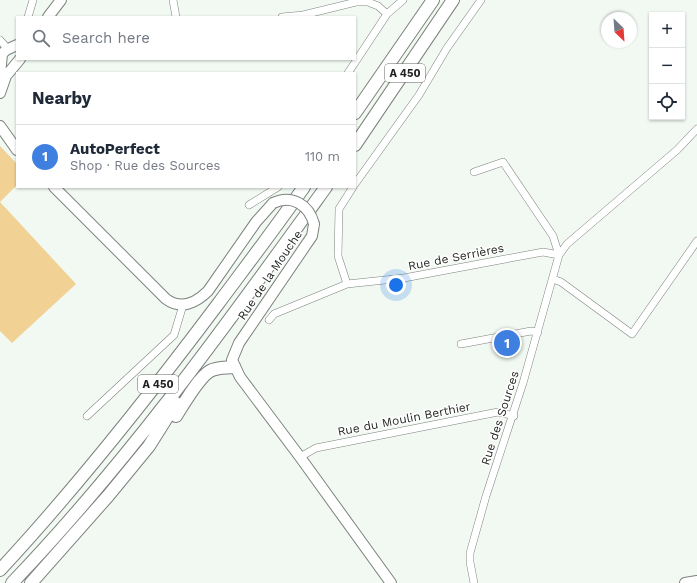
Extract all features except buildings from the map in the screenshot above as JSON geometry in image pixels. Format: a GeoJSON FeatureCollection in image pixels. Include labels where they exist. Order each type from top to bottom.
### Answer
{"type":"FeatureCollection","features":[{"type":"Feature","properties":{"kind":"highway","name":"A 450"},"geometry":{"type":"LineString","coordinates":[[356,112],[433,0]]}},
{"type":"Feature","properties":{"kind":"highway","name":"A 450"},"geometry":{"type":"LineString","coordinates":[[356,144],[453,0]]}},
{"type":"Feature","properties":{"kind":"highway","name":"A 450"},"geometry":{"type":"LineString","coordinates":[[0,570],[59,506],[123,429],[185,349],[303,188]]}},
{"type":"Feature","properties":{"kind":"highway","name":"A 450"},"geometry":{"type":"LineString","coordinates":[[12,583],[54,539],[132,447],[189,373],[325,188]]}},
{"type":"Feature","properties":{"kind":"highway"},"geometry":{"type":"LineString","coordinates":[[149,446],[163,433],[203,376],[210,370],[234,367]]}},
{"type":"Feature","properties":{"kind":"highway"},"geometry":{"type":"LineString","coordinates":[[31,583],[108,496],[149,446],[188,386],[189,373]]}},
{"type":"Feature","properties":{"kind":"street"},"geometry":{"type":"LineString","coordinates":[[28,16],[33,0]]}},
{"type":"Feature","properties":{"kind":"street"},"geometry":{"type":"LineString","coordinates":[[49,16],[61,0]]}},
{"type":"Feature","properties":{"kind":"street"},"geometry":{"type":"LineString","coordinates":[[173,0],[176,16]]}},
{"type":"Feature","properties":{"kind":"street"},"geometry":{"type":"LineString","coordinates":[[349,72],[387,14],[403,0]]}},
{"type":"Feature","properties":{"kind":"street"},"geometry":{"type":"LineString","coordinates":[[356,183],[420,95],[447,48],[481,0]]}},
{"type":"Feature","properties":{"kind":"street"},"geometry":{"type":"LineString","coordinates":[[292,16],[303,15],[356,1],[379,3],[387,14]]}},
{"type":"Feature","properties":{"kind":"street"},"geometry":{"type":"LineString","coordinates":[[0,40],[12,56]]}},
{"type":"Feature","properties":{"kind":"street"},"geometry":{"type":"LineString","coordinates":[[0,75],[12,56]]}},
{"type":"Feature","properties":{"kind":"street"},"geometry":{"type":"LineString","coordinates":[[0,94],[12,56]]}},
{"type":"Feature","properties":{"kind":"street"},"geometry":{"type":"LineString","coordinates":[[0,126],[16,150]]}},
{"type":"Feature","properties":{"kind":"street","name":"Rue des Sources"},"geometry":{"type":"LineString","coordinates":[[474,583],[470,553],[486,496],[514,416],[559,255],[567,244],[677,150],[697,129]]}},
{"type":"Feature","properties":{"kind":"street"},"geometry":{"type":"LineString","coordinates":[[0,137],[16,150]]}},
{"type":"Feature","properties":{"kind":"street"},"geometry":{"type":"LineString","coordinates":[[474,172],[503,162],[553,236],[559,255]]}},
{"type":"Feature","properties":{"kind":"street"},"geometry":{"type":"LineString","coordinates":[[57,188],[166,299],[173,304],[183,305],[174,335],[87,416]]}},
{"type":"Feature","properties":{"kind":"street"},"geometry":{"type":"LineString","coordinates":[[250,205],[276,188]]}},
{"type":"Feature","properties":{"kind":"street"},"geometry":{"type":"LineString","coordinates":[[348,284],[338,256],[339,209],[352,188]]}},
{"type":"Feature","properties":{"kind":"street","name":"Rue de la Mouche"},"geometry":{"type":"LineString","coordinates":[[183,305],[201,298],[208,291],[256,222],[273,203],[280,200],[298,202],[308,210],[314,224],[312,236],[239,343],[232,360],[234,367]]}},
{"type":"Feature","properties":{"kind":"street"},"geometry":{"type":"LineString","coordinates":[[553,279],[561,282],[632,334],[697,241]]}},
{"type":"Feature","properties":{"kind":"street","name":"Rue de Serrières"},"geometry":{"type":"LineString","coordinates":[[269,320],[274,314],[348,284],[404,278],[542,252],[559,255]]}},
{"type":"Feature","properties":{"kind":"street"},"geometry":{"type":"LineString","coordinates":[[461,344],[531,331],[538,332]]}},
{"type":"Feature","properties":{"kind":"street"},"geometry":{"type":"LineString","coordinates":[[234,367],[391,583]]}},
{"type":"Feature","properties":{"kind":"street","name":"Rue du Moulin Berthier"},"geometry":{"type":"LineString","coordinates":[[300,457],[316,448],[498,412],[514,416]]}},
{"type":"Feature","properties":{"kind":"street"},"geometry":{"type":"LineString","coordinates":[[685,583],[697,581]]}},
{"type":"Feature","properties":{"kind":"shaded area"},"geometry":{"type":"Polygon","coordinates":[[[0,146],[16,163],[16,186],[0,202],[0,146]]]}},
{"type":"Feature","properties":{"kind":"shaded area"},"geometry":{"type":"Polygon","coordinates":[[[0,202],[76,284],[12,343],[0,331],[0,202]]]}},
{"type":"Feature","properties":{"kind":"place","name":"AutoPerfect"},"geometry":{"type":"Point","coordinates":[507,343]}}]}
